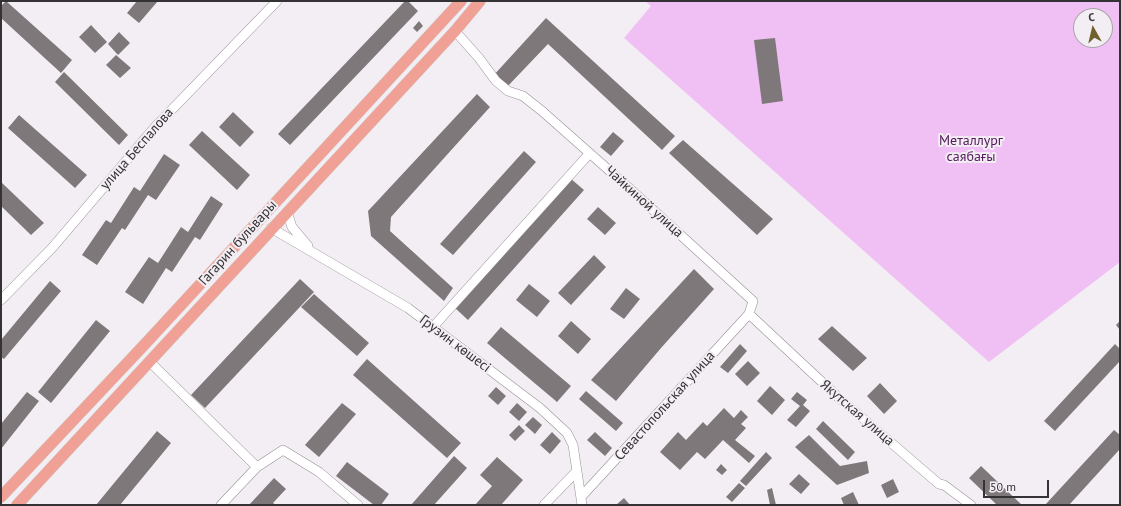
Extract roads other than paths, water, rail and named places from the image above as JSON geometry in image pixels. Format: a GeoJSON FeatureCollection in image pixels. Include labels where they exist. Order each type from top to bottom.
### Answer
{"type":"FeatureCollection","features":[{"type":"Feature","properties":{"kind":"main road","name":"Гагарин бульвары"},"geometry":{"type":"LineString","coordinates":[[1,497],[260,220],[461,1]]}},
{"type":"Feature","properties":{"kind":"main road","name":"Гагарин бульвары"},"geometry":{"type":"LineString","coordinates":[[17,505],[455,31],[480,1]]}},
{"type":"Feature","properties":{"kind":"main road"},"geometry":{"type":"LineString","coordinates":[[260,220],[272,228]]}},
{"type":"Feature","properties":{"kind":"street","name":"улица Беспалова"},"geometry":{"type":"LineString","coordinates":[[1,300],[52,248],[155,127],[277,1]]}},
{"type":"Feature","properties":{"kind":"street","name":"Чайкиной улица"},"geometry":{"type":"LineString","coordinates":[[455,31],[479,58],[496,82],[508,91],[523,96],[752,301],[749,314]]}},
{"type":"Feature","properties":{"kind":"street"},"geometry":{"type":"LineString","coordinates":[[433,327],[589,154]]}},
{"type":"Feature","properties":{"kind":"street"},"geometry":{"type":"LineString","coordinates":[[287,212],[292,227],[312,252]]}},
{"type":"Feature","properties":{"kind":"street","name":"Грузин көшесі"},"geometry":{"type":"LineString","coordinates":[[272,228],[408,308],[540,408],[567,433],[572,446],[582,501]]}},
{"type":"Feature","properties":{"kind":"street","name":"Севастопольская улица"},"geometry":{"type":"LineString","coordinates":[[582,501],[749,314]]}},
{"type":"Feature","properties":{"kind":"street","name":"Якутская улица"},"geometry":{"type":"LineString","coordinates":[[749,314],[838,397],[939,484],[944,485],[971,505]]}},
{"type":"Feature","properties":{"kind":"street"},"geometry":{"type":"LineString","coordinates":[[150,362],[257,467]]}},
{"type":"Feature","properties":{"kind":"street"},"geometry":{"type":"LineString","coordinates":[[221,505],[257,467],[283,450],[319,472],[358,505]]}},
{"type":"Feature","properties":{"kind":"street"},"geometry":{"type":"LineString","coordinates":[[544,505],[576,472]]}},
{"type":"Feature","properties":{"kind":"park label","name":"Металлург саябағы"},"geometry":{"type":"Point","coordinates":[971,150]}}]}
